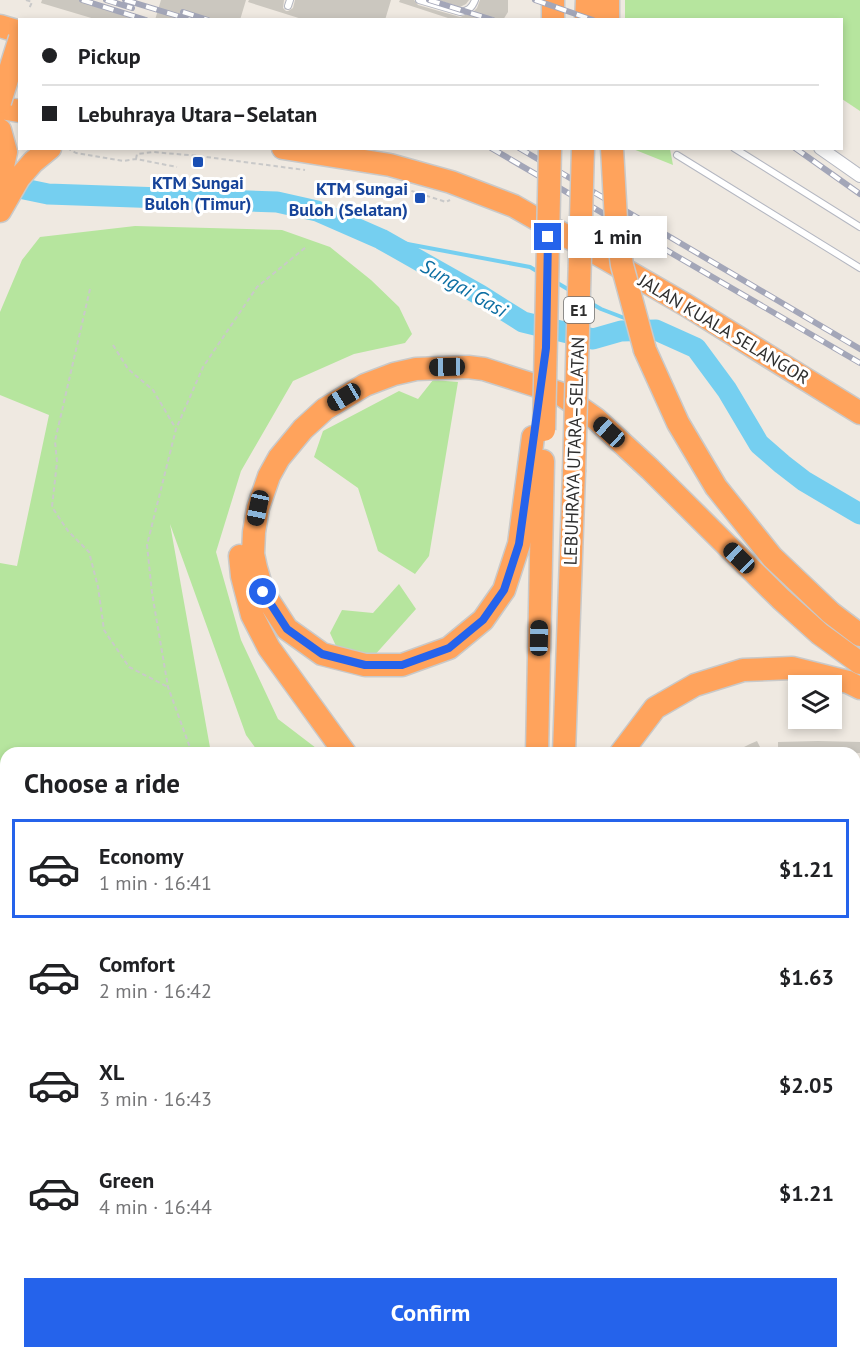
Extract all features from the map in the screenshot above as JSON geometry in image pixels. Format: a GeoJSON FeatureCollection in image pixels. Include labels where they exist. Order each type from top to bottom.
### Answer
{"type":"FeatureCollection","features":[{"type":"Feature","properties":{"kind":"highway"},"geometry":{"type":"LineString","coordinates":[[553,18],[554,0]]}},
{"type":"Feature","properties":{"kind":"highway"},"geometry":{"type":"LineString","coordinates":[[586,18],[587,0]]}},
{"type":"Feature","properties":{"kind":"highway"},"geometry":{"type":"LineString","coordinates":[[608,0],[608,18]]}},
{"type":"Feature","properties":{"kind":"highway"},"geometry":{"type":"LineString","coordinates":[[0,102],[8,31]]}},
{"type":"Feature","properties":{"kind":"highway"},"geometry":{"type":"LineString","coordinates":[[0,56],[18,61]]}},
{"type":"Feature","properties":{"kind":"highway"},"geometry":{"type":"LineString","coordinates":[[0,74],[18,79]]}},
{"type":"Feature","properties":{"kind":"highway"},"geometry":{"type":"LineString","coordinates":[[0,108],[18,111]]}},
{"type":"Feature","properties":{"kind":"highway"},"geometry":{"type":"LineString","coordinates":[[0,130],[6,152],[7,176],[0,212]]}},
{"type":"Feature","properties":{"kind":"highway"},"geometry":{"type":"LineString","coordinates":[[7,176],[33,162],[48,150]]}},
{"type":"Feature","properties":{"kind":"highway","name":"JALAN KUALA SELANGOR"},"geometry":{"type":"LineString","coordinates":[[296,150],[390,165],[474,189],[514,206],[686,305],[860,413]]}},
{"type":"Feature","properties":{"kind":"highway","name":"JALAN KUALA SELANGOR"},"geometry":{"type":"LineString","coordinates":[[391,150],[457,168],[519,192],[606,240],[860,395]]}},
{"type":"Feature","properties":{"kind":"highway","name":"LEBUHRAYA UTARA–SELATAN"},"geometry":{"type":"LineString","coordinates":[[537,747],[538,434],[546,348],[550,150]]}},
{"type":"Feature","properties":{"kind":"highway","name":"LEBUHRAYA UTARA–SELATAN"},"geometry":{"type":"LineString","coordinates":[[564,747],[583,150]]}},
{"type":"Feature","properties":{"kind":"highway"},"geometry":{"type":"LineString","coordinates":[[612,150],[616,220],[622,265],[645,350],[678,423],[716,487],[772,557],[831,613],[860,635]]}},
{"type":"Feature","properties":{"kind":"highway"},"geometry":{"type":"LineString","coordinates":[[341,747],[269,648],[252,615],[241,569],[240,518],[258,468],[273,443],[297,415],[316,397],[350,377],[378,364],[407,357],[468,354],[493,358],[547,376],[594,405],[639,442],[795,596],[860,647]]}},
{"type":"Feature","properties":{"kind":"highway"},"geometry":{"type":"LineString","coordinates":[[538,434],[519,544],[504,590],[483,620],[449,648],[402,665],[365,665],[322,654],[287,629],[263,592],[253,554],[258,508],[269,476],[279,458],[303,429],[325,409],[365,385],[394,374],[416,369],[468,367],[484,369],[559,393],[596,419],[650,469],[781,599],[820,634],[860,663]]}},
{"type":"Feature","properties":{"kind":"highway"},"geometry":{"type":"LineString","coordinates":[[626,747],[655,708],[695,685],[744,670],[792,668],[848,682],[860,688]]}},
{"type":"Feature","properties":{"kind":"street"},"geometry":{"type":"LineString","coordinates":[[823,150],[860,176]]}},
{"type":"Feature","properties":{"kind":"lane"},"geometry":{"type":"LineString","coordinates":[[419,0],[460,12],[473,6],[475,0]]}},
{"type":"Feature","properties":{"kind":"lane"},"geometry":{"type":"LineString","coordinates":[[738,150],[860,227]]}},
{"type":"Feature","properties":{"kind":"lane"},"geometry":{"type":"LineString","coordinates":[[676,155],[860,268]]}},
{"type":"Feature","properties":{"kind":"path"},"geometry":{"type":"LineString","coordinates":[[26,0],[32,2],[29,9]]}},
{"type":"Feature","properties":{"kind":"path"},"geometry":{"type":"LineString","coordinates":[[71,150],[76,153],[123,161],[136,159],[177,167]]}},
{"type":"Feature","properties":{"kind":"path"},"geometry":{"type":"LineString","coordinates":[[136,159],[137,154],[153,152],[314,171]]}},
{"type":"Feature","properties":{"kind":"path"},"geometry":{"type":"LineString","coordinates":[[383,181],[446,202],[474,189]]}},
{"type":"Feature","properties":{"kind":"path"},"geometry":{"type":"LineString","coordinates":[[190,747],[168,687],[147,545],[176,429],[203,367],[257,287],[306,247]]}},
{"type":"Feature","properties":{"kind":"path"},"geometry":{"type":"LineString","coordinates":[[90,289],[55,441],[57,462],[52,507],[68,531],[88,552],[98,587],[104,630],[129,667],[168,687]]}},
{"type":"Feature","properties":{"kind":"path"},"geometry":{"type":"LineString","coordinates":[[113,345],[128,369],[153,390],[176,429]]}},
{"type":"Feature","properties":{"kind":"green space"},"geometry":{"type":"Polygon","coordinates":[[[625,0],[860,0],[860,111],[843,100],[843,18],[625,18],[625,0]]]}},
{"type":"Feature","properties":{"kind":"green space"},"geometry":{"type":"Polygon","coordinates":[[[636,150],[670,150],[673,165],[636,150]]]}},
{"type":"Feature","properties":{"kind":"green space"},"geometry":{"type":"Polygon","coordinates":[[[135,226],[282,230],[330,247],[371,280],[399,307],[412,334],[405,343],[354,354],[293,381],[241,471],[216,552],[241,640],[278,719],[315,747],[255,747],[246,735],[170,524],[210,747],[0,747],[0,563],[17,566],[49,415],[0,395],[0,312],[22,260],[40,237],[135,226]]]}},
{"type":"Feature","properties":{"kind":"green space"},"geometry":{"type":"Polygon","coordinates":[[[433,380],[458,382],[429,556],[415,574],[378,551],[358,488],[314,457],[323,431],[399,391],[418,399],[433,380]]]}},
{"type":"Feature","properties":{"kind":"green space"},"geometry":{"type":"Polygon","coordinates":[[[399,584],[416,609],[373,657],[336,646],[330,633],[342,610],[373,613],[399,584]]]}},
{"type":"Feature","properties":{"kind":"building"},"geometry":{"type":"Polygon","coordinates":[[[42,0],[81,0],[140,18],[91,18],[41,3],[42,0]]]}},
{"type":"Feature","properties":{"kind":"building"},"geometry":{"type":"Polygon","coordinates":[[[161,0],[246,0],[241,18],[156,18],[161,0]]]}},
{"type":"Feature","properties":{"kind":"building"},"geometry":{"type":"Polygon","coordinates":[[[249,0],[284,0],[283,8],[288,11],[293,8],[295,0],[391,0],[386,18],[299,18],[248,2],[249,0]]]}},
{"type":"Feature","properties":{"kind":"building"},"geometry":{"type":"Polygon","coordinates":[[[400,0],[414,0],[418,5],[460,17],[473,12],[480,0],[508,0],[508,12],[504,18],[448,18],[399,2],[400,0]]]}},
{"type":"Feature","properties":{"kind":"building"},"geometry":{"type":"Polygon","coordinates":[[[438,0],[469,0],[460,7],[438,0]]]}},
{"type":"Feature","properties":{"kind":"building"},"geometry":{"type":"Polygon","coordinates":[[[757,741],[760,747],[744,747],[757,741]]]}},
{"type":"Feature","properties":{"kind":"building"},"geometry":{"type":"Polygon","coordinates":[[[778,742],[860,742],[860,747],[778,747],[778,742]]]}},
{"type":"Feature","properties":{"kind":"waterway","name":"Sungai Gasi"},"geometry":{"type":"LineString","coordinates":[[0,184],[48,194],[277,202],[317,211],[381,239],[523,322],[593,339],[621,331],[656,330],[696,348],[727,390],[759,444],[804,481],[860,514]]}},
{"type":"Feature","properties":{"kind":"waterway"},"geometry":{"type":"LineString","coordinates":[[381,239],[530,267],[540,273]]}},
{"type":"Feature","properties":{"kind":"waterway"},"geometry":{"type":"LineString","coordinates":[[554,281],[571,291]]}},
{"type":"Feature","properties":{"kind":"waterway"},"geometry":{"type":"LineString","coordinates":[[587,301],[627,319]]}},
{"type":"Feature","properties":{"kind":"railway"},"geometry":{"type":"LineString","coordinates":[[82,0],[140,18]]}},
{"type":"Feature","properties":{"kind":"railway"},"geometry":{"type":"LineString","coordinates":[[106,0],[132,8]]}},
{"type":"Feature","properties":{"kind":"railway"},"geometry":{"type":"LineString","coordinates":[[125,0],[184,18]]}},
{"type":"Feature","properties":{"kind":"railway"},"geometry":{"type":"LineString","coordinates":[[429,0],[487,18]]}},
{"type":"Feature","properties":{"kind":"railway"},"geometry":{"type":"LineString","coordinates":[[535,0],[587,18]]}},
{"type":"Feature","properties":{"kind":"railway"},"geometry":{"type":"LineString","coordinates":[[183,12],[202,18]]}},
{"type":"Feature","properties":{"kind":"railway"},"geometry":{"type":"LineString","coordinates":[[494,150],[860,363]]}},
{"type":"Feature","properties":{"kind":"railway"},"geometry":{"type":"LineString","coordinates":[[522,150],[860,349]]}},
{"type":"Feature","properties":{"kind":"railway"},"geometry":{"type":"LineString","coordinates":[[798,150],[860,194]]}},
{"type":"Feature","properties":{"kind":"place","name":"KTM Sungai Buloh (Timur)"},"geometry":{"type":"Point","coordinates":[198,162]}},
{"type":"Feature","properties":{"kind":"place","name":"KTM Sungai Buloh (Selatan)"},"geometry":{"type":"Point","coordinates":[420,198]}},
{"type":"Feature","properties":{"kind":"route"},"geometry":{"type":"LineString","coordinates":[[263,592],[287,629],[322,654],[365,665],[402,665],[449,648],[483,620],[504,590],[519,544],[546,348],[548,237]]}}]}
